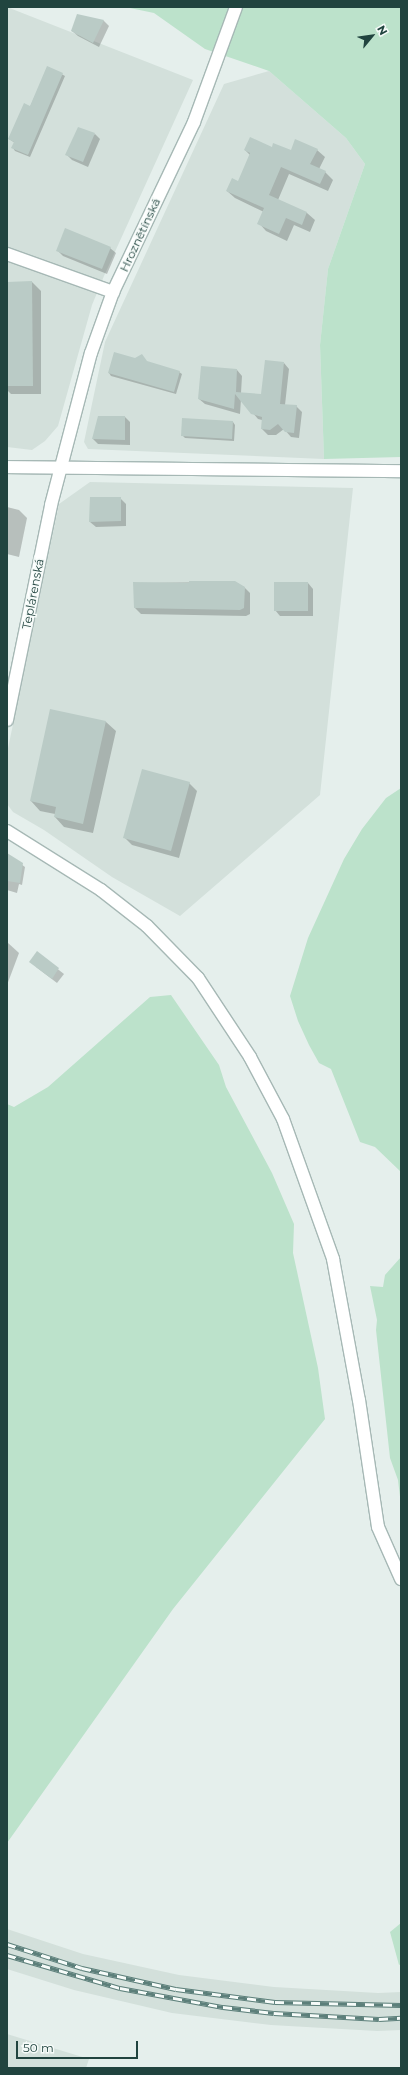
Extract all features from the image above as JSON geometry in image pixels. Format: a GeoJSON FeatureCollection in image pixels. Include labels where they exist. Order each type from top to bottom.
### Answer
{"type":"FeatureCollection","features":[{"type":"Feature","properties":{"kind":"street","name":"Hroznětínská"},"geometry":{"type":"LineString","coordinates":[[61,468],[91,353],[113,292],[194,122],[236,7]]}},
{"type":"Feature","properties":{"kind":"street"},"geometry":{"type":"LineString","coordinates":[[7,254],[113,292]]}},
{"type":"Feature","properties":{"kind":"street"},"geometry":{"type":"LineString","coordinates":[[7,467],[401,470]]}},
{"type":"Feature","properties":{"kind":"street","name":"Teplárenská"},"geometry":{"type":"LineString","coordinates":[[7,720],[51,505],[61,468]]}},
{"type":"Feature","properties":{"kind":"street"},"geometry":{"type":"LineString","coordinates":[[7,831],[101,890],[147,926],[198,978],[250,1057],[283,1119],[333,1259],[359,1400],[378,1527],[401,1579]]}},
{"type":"Feature","properties":{"kind":"shaded area"},"geometry":{"type":"Polygon","coordinates":[[[7,7],[193,80],[92,305],[58,426],[45,441],[32,450],[7,447],[7,7]]]}},
{"type":"Feature","properties":{"kind":"shaded area"},"geometry":{"type":"Polygon","coordinates":[[[269,71],[346,138],[365,164],[328,269],[320,345],[324,459],[88,449],[84,442],[105,342],[224,84],[269,71]]]}},
{"type":"Feature","properties":{"kind":"shaded area"},"geometry":{"type":"Polygon","coordinates":[[[90,482],[353,488],[320,795],[180,916],[112,877],[44,830],[13,812],[7,804],[7,753],[59,504],[90,482]]]}},
{"type":"Feature","properties":{"kind":"shaded area"},"geometry":{"type":"Polygon","coordinates":[[[7,1929],[83,1954],[179,1975],[274,1987],[378,1993],[401,1992],[401,2030],[377,2031],[271,2025],[172,2013],[74,1990],[7,1969],[7,1929]]]}},
{"type":"Feature","properties":{"kind":"shaded area"},"geometry":{"type":"Polygon","coordinates":[[[7,2034],[89,2059],[86,2068],[7,2068],[7,2034]]]}},
{"type":"Feature","properties":{"kind":"green space"},"geometry":{"type":"Polygon","coordinates":[[[125,7],[401,7],[401,457],[324,459],[320,345],[328,269],[365,164],[346,138],[269,71],[205,49],[154,13],[125,7]]]}},
{"type":"Feature","properties":{"kind":"green space"},"geometry":{"type":"Polygon","coordinates":[[[401,788],[401,1172],[375,1147],[360,1142],[331,1069],[319,1063],[298,1021],[290,996],[308,938],[344,859],[362,829],[386,798],[401,788]]]}},
{"type":"Feature","properties":{"kind":"green space"},"geometry":{"type":"Polygon","coordinates":[[[171,995],[219,1065],[226,1087],[272,1173],[294,1224],[293,1253],[318,1368],[325,1419],[173,1609],[7,1843],[7,1104],[14,1107],[48,1087],[150,997],[171,995]]]}},
{"type":"Feature","properties":{"kind":"green space"},"geometry":{"type":"Polygon","coordinates":[[[401,1257],[401,1505],[398,1480],[390,1458],[376,1330],[377,1320],[370,1286],[383,1287],[385,1275],[401,1257]]]}},
{"type":"Feature","properties":{"kind":"green space"},"geometry":{"type":"Polygon","coordinates":[[[401,1923],[401,1964],[399,1965],[390,1932],[401,1923]]]}},
{"type":"Feature","properties":{"kind":"building"},"geometry":{"type":"Polygon","coordinates":[[[77,14],[104,20],[93,43],[71,31],[77,14]]]}},
{"type":"Feature","properties":{"kind":"building"},"geometry":{"type":"Polygon","coordinates":[[[47,66],[63,73],[28,155],[11,148],[14,142],[8,139],[24,103],[30,106],[47,66]]]}},
{"type":"Feature","properties":{"kind":"building"},"geometry":{"type":"Polygon","coordinates":[[[78,127],[95,133],[83,162],[65,155],[78,127]]]}},
{"type":"Feature","properties":{"kind":"building"},"geometry":{"type":"Polygon","coordinates":[[[250,137],[272,147],[273,143],[291,150],[295,139],[318,149],[310,164],[326,171],[320,184],[281,167],[269,195],[307,212],[302,225],[286,218],[279,234],[257,224],[264,208],[226,191],[232,178],[238,181],[250,153],[244,150],[250,137]]]}},
{"type":"Feature","properties":{"kind":"building"},"geometry":{"type":"Polygon","coordinates":[[[65,228],[111,247],[102,269],[56,251],[65,228]]]}},
{"type":"Feature","properties":{"kind":"building"},"geometry":{"type":"Polygon","coordinates":[[[32,281],[33,386],[7,386],[7,282],[32,281]]]}},
{"type":"Feature","properties":{"kind":"building"},"geometry":{"type":"Polygon","coordinates":[[[114,352],[135,358],[142,354],[147,361],[180,371],[174,392],[108,373],[114,352]]]}},
{"type":"Feature","properties":{"kind":"building"},"geometry":{"type":"Polygon","coordinates":[[[265,360],[284,362],[280,404],[297,405],[294,433],[285,432],[278,424],[270,430],[261,429],[262,417],[251,414],[235,394],[234,409],[198,399],[201,366],[237,369],[236,392],[261,394],[265,360]]]}},
{"type":"Feature","properties":{"kind":"building"},"geometry":{"type":"Polygon","coordinates":[[[98,416],[125,416],[125,440],[92,439],[98,416]]]}},
{"type":"Feature","properties":{"kind":"building"},"geometry":{"type":"Polygon","coordinates":[[[182,418],[233,421],[232,439],[181,436],[182,418]]]}},
{"type":"Feature","properties":{"kind":"building"},"geometry":{"type":"Polygon","coordinates":[[[90,497],[121,497],[121,521],[89,522],[90,497]]]}},
{"type":"Feature","properties":{"kind":"building"},"geometry":{"type":"Polygon","coordinates":[[[189,581],[235,581],[245,587],[244,608],[240,610],[134,608],[133,582],[189,583],[189,581]]]}},
{"type":"Feature","properties":{"kind":"building"},"geometry":{"type":"Polygon","coordinates":[[[274,582],[308,582],[308,611],[274,611],[274,582]]]}},
{"type":"Feature","properties":{"kind":"building"},"geometry":{"type":"Polygon","coordinates":[[[50,709],[106,721],[83,824],[54,817],[56,807],[30,801],[50,709]]]}},
{"type":"Feature","properties":{"kind":"building"},"geometry":{"type":"Polygon","coordinates":[[[142,769],[190,782],[171,851],[123,838],[142,769]]]}},
{"type":"Feature","properties":{"kind":"building"},"geometry":{"type":"Polygon","coordinates":[[[7,853],[23,863],[20,883],[7,881],[7,853]]]}},
{"type":"Feature","properties":{"kind":"building"},"geometry":{"type":"Polygon","coordinates":[[[37,951],[59,968],[52,979],[29,962],[37,951]]]}},
{"type":"Feature","properties":{"kind":"railway"},"geometry":{"type":"LineString","coordinates":[[7,1944],[82,1968],[176,1989],[275,2002],[401,2005]]}},
{"type":"Feature","properties":{"kind":"railway"},"geometry":{"type":"LineString","coordinates":[[7,1955],[120,1988],[223,2007],[274,2013],[379,2019],[401,2018]]}}]}
